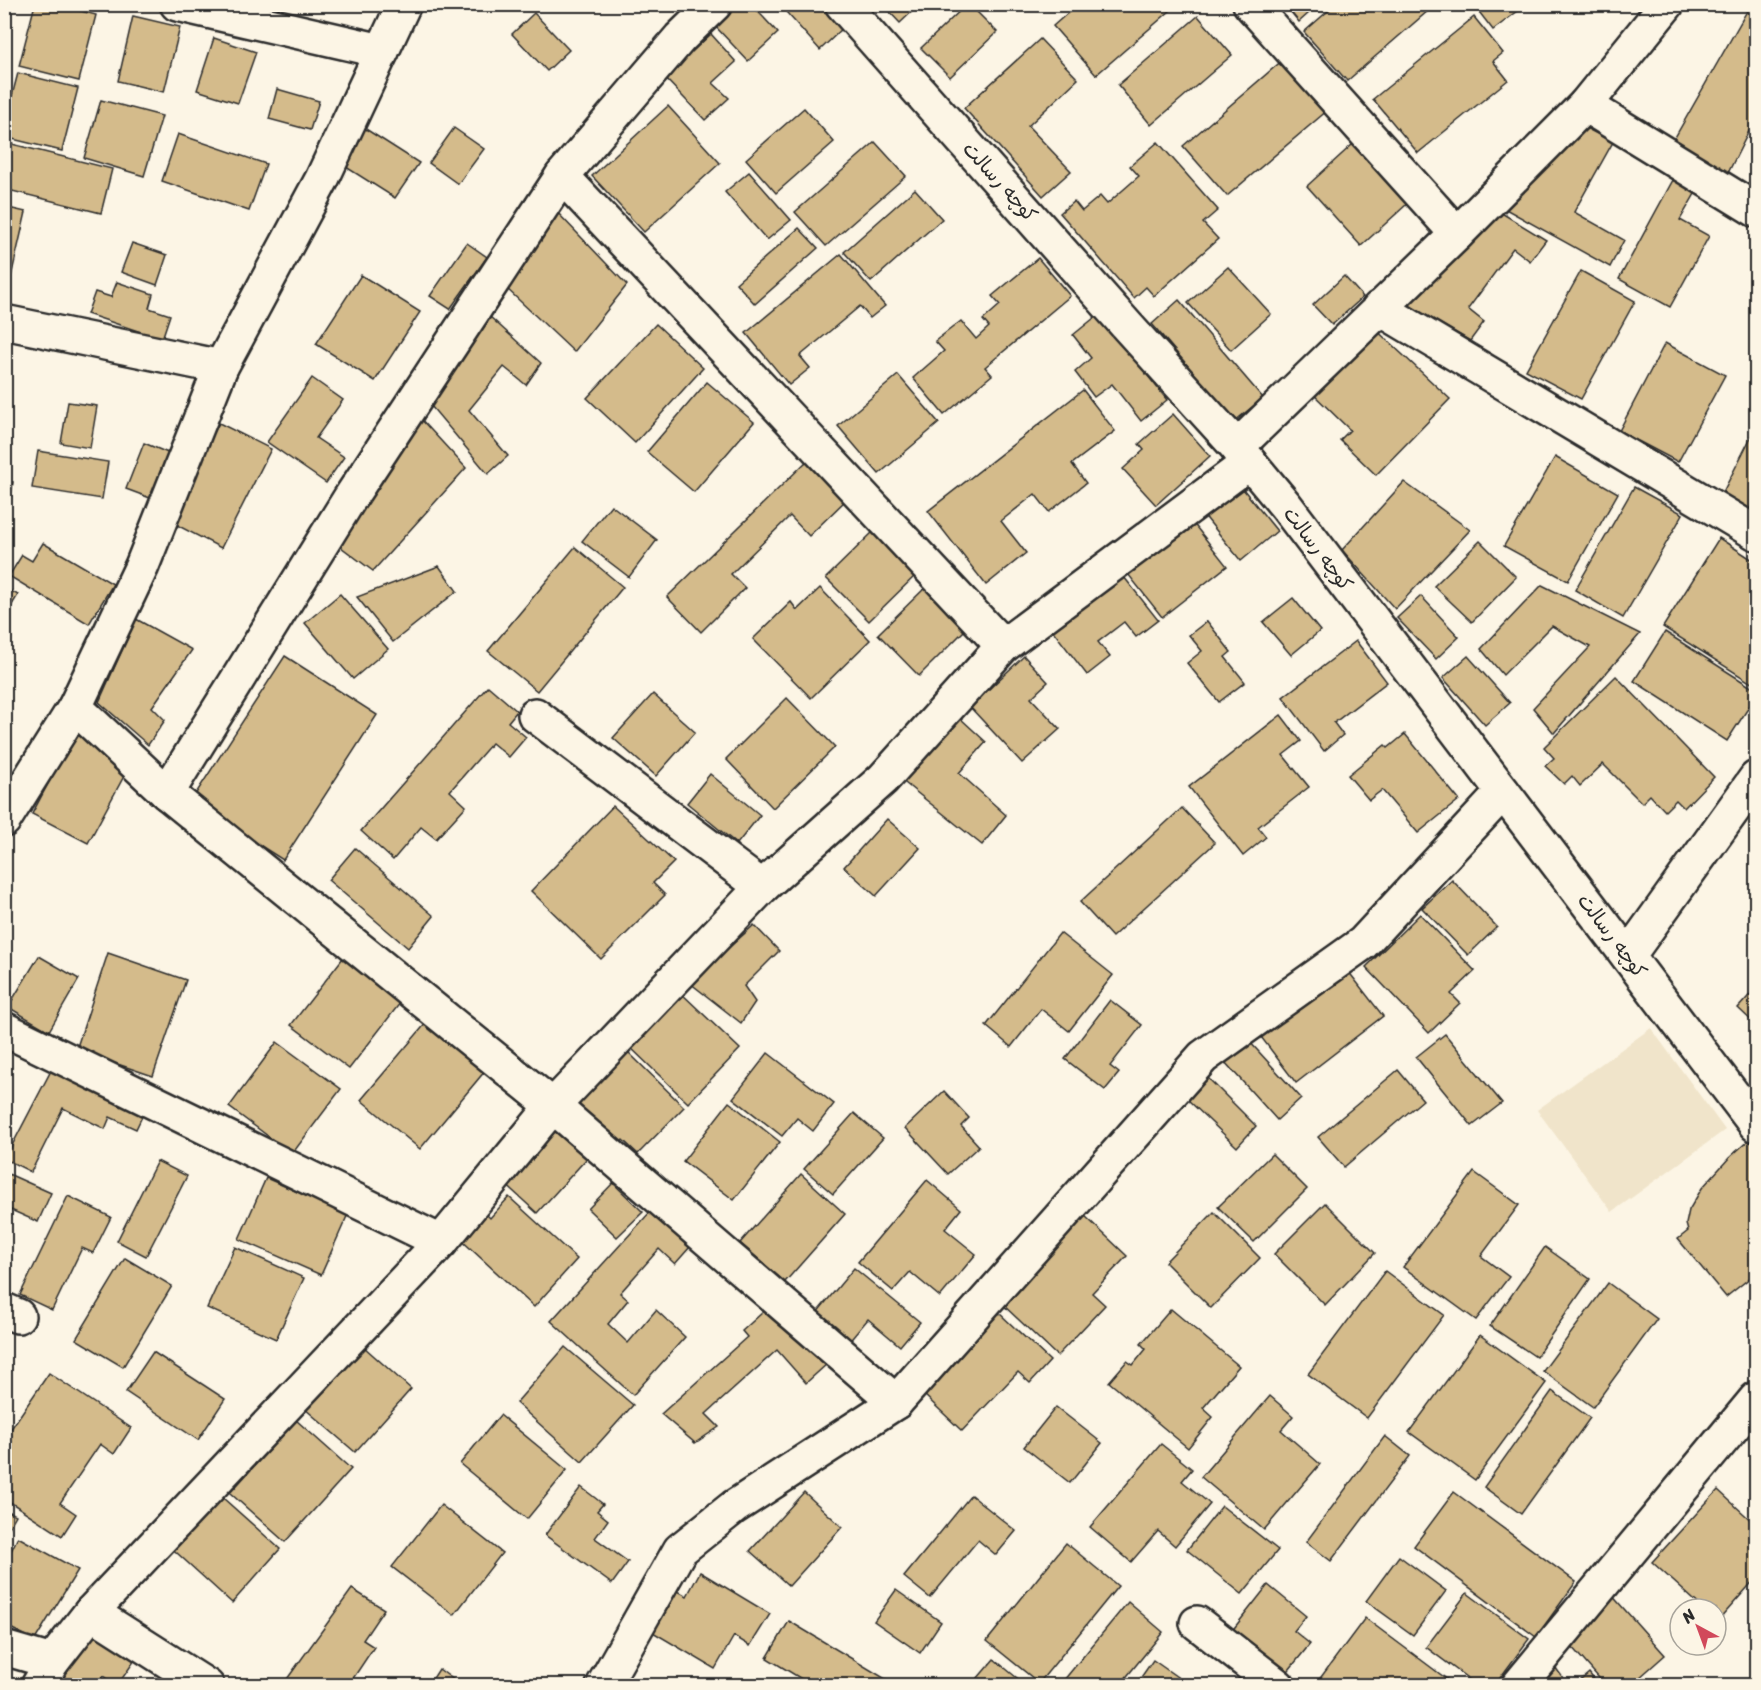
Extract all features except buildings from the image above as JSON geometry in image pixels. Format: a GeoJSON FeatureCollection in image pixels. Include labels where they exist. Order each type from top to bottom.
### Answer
{"type":"FeatureCollection","features":[{"type":"Feature","properties":{"kind":"street"},"geometry":{"type":"LineString","coordinates":[[177,4],[382,51]]}},
{"type":"Feature","properties":{"kind":"street"},"geometry":{"type":"LineString","coordinates":[[4,820],[75,707],[142,566],[221,367],[322,179],[404,4]]}},
{"type":"Feature","properties":{"kind":"street"},"geometry":{"type":"LineString","coordinates":[[166,794],[350,498],[562,176],[680,38],[715,4]]}},
{"type":"Feature","properties":{"kind":"street","name":"کوچه رسالت"},"geometry":{"type":"LineString","coordinates":[[842,4],[1243,454],[1286,506],[1756,1125]]}},
{"type":"Feature","properties":{"kind":"street"},"geometry":{"type":"LineString","coordinates":[[1250,4],[1457,234]]}},
{"type":"Feature","properties":{"kind":"street"},"geometry":{"type":"LineString","coordinates":[[4,1648],[45,1674],[91,1612],[441,1242],[553,1107],[762,887],[883,778],[1003,646],[1243,454],[1379,308],[1457,234],[1585,105],[1667,4]]}},
{"type":"Feature","properties":{"kind":"street"},"geometry":{"type":"LineString","coordinates":[[1585,105],[1756,210]]}},
{"type":"Feature","properties":{"kind":"street"},"geometry":{"type":"LineString","coordinates":[[562,176],[1003,646]]}},
{"type":"Feature","properties":{"kind":"street"},"geometry":{"type":"LineString","coordinates":[[1379,308],[1756,533]]}},
{"type":"Feature","properties":{"kind":"street"},"geometry":{"type":"LineString","coordinates":[[4,322],[221,367]]}},
{"type":"Feature","properties":{"kind":"street"},"geometry":{"type":"LineString","coordinates":[[75,707],[166,794],[553,1107],[896,1402]]}},
{"type":"Feature","properties":{"kind":"street"},"geometry":{"type":"LineString","coordinates":[[535,715],[762,887]]}},
{"type":"Feature","properties":{"kind":"street"},"geometry":{"type":"LineString","coordinates":[[1628,956],[1756,778]]}},
{"type":"Feature","properties":{"kind":"street"},"geometry":{"type":"LineString","coordinates":[[603,1686],[680,1550],[734,1507],[896,1402],[1203,1057],[1363,943],[1503,792]]}},
{"type":"Feature","properties":{"kind":"street"},"geometry":{"type":"LineString","coordinates":[[4,1029],[441,1242]]}},
{"type":"Feature","properties":{"kind":"street"},"geometry":{"type":"LineString","coordinates":[[1518,1686],[1756,1399]]}},
{"type":"Feature","properties":{"kind":"street"},"geometry":{"type":"LineString","coordinates":[[91,1612],[207,1686]]}},
{"type":"Feature","properties":{"kind":"street"},"geometry":{"type":"LineString","coordinates":[[1197,1623],[1278,1686]]}},
{"type":"Feature","properties":{"kind":"shaded area"},"geometry":{"type":"Polygon","coordinates":[[[1651,1028],[1725,1130],[1612,1212],[1537,1110],[1651,1028]]]}}]}
